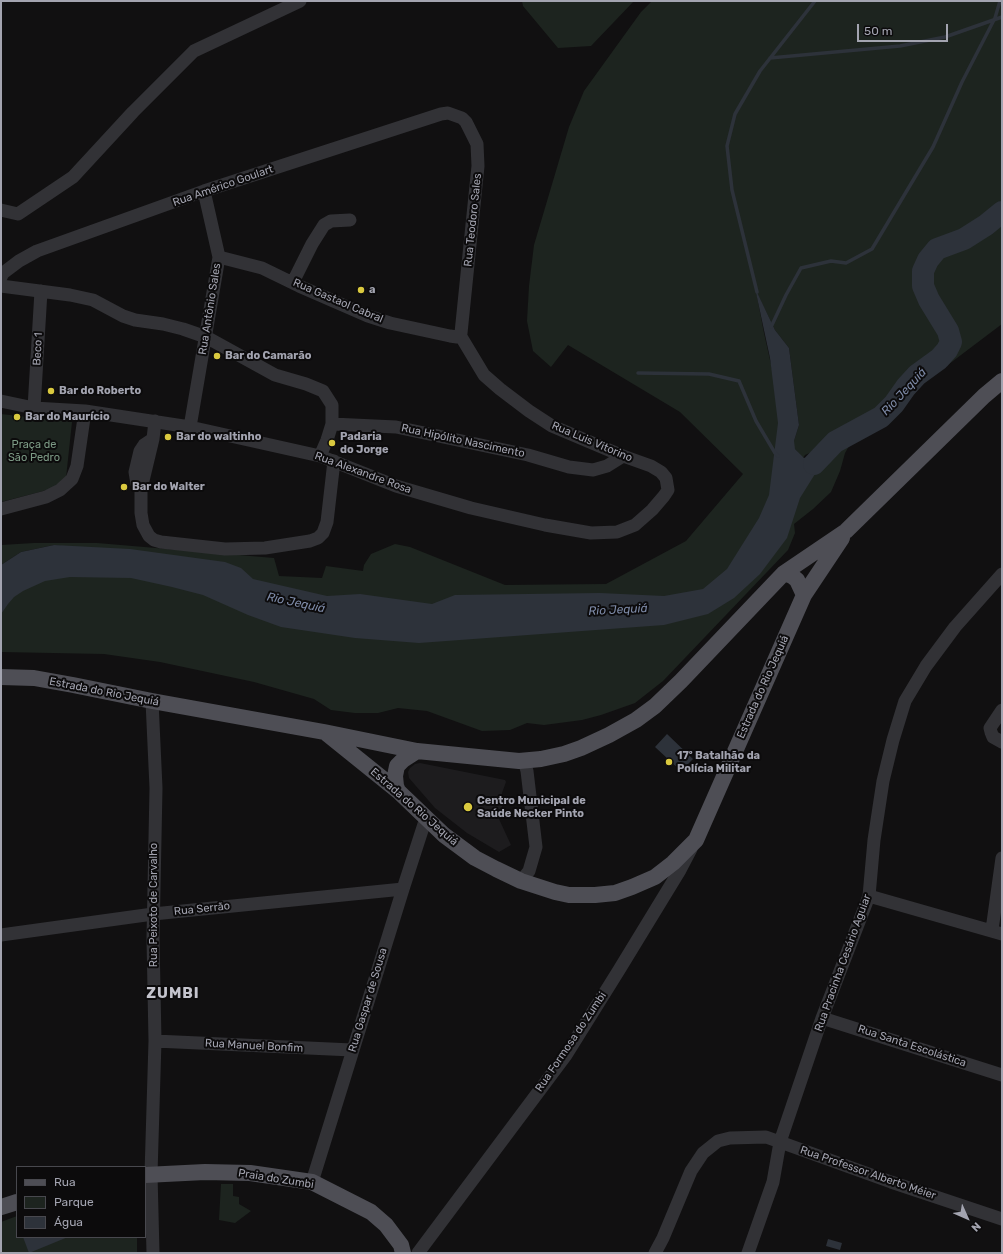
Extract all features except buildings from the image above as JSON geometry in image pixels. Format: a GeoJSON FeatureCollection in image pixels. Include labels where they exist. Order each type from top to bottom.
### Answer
{"type":"FeatureCollection","features":[{"type":"Feature","properties":{"kind":"main road","name":"Estrada do Rio Jequiá"},"geometry":{"type":"LineString","coordinates":[[1,677],[34,678],[324,732],[416,751],[519,761],[541,759],[581,748],[609,736],[636,720],[655,706],[784,573],[846,531],[984,396],[1002,381]]}},
{"type":"Feature","properties":{"kind":"main road","name":"Estrada do Rio Jequiá"},"geometry":{"type":"LineString","coordinates":[[324,732],[398,791],[444,835],[475,858],[521,881],[555,892],[595,895],[615,893],[632,887],[655,877],[673,863],[696,840],[804,595],[846,531]]}},
{"type":"Feature","properties":{"kind":"main road"},"geometry":{"type":"LineString","coordinates":[[784,573],[797,580],[804,595]]}},
{"type":"Feature","properties":{"kind":"main road"},"geometry":{"type":"LineString","coordinates":[[398,791],[395,782],[397,766],[416,751]]}},
{"type":"Feature","properties":{"kind":"main road","name":"Praia do Zumbi"},"geometry":{"type":"LineString","coordinates":[[148,1175],[206,1172],[250,1173],[312,1182],[371,1212],[386,1226],[401,1246],[403,1253]]}},
{"type":"Feature","properties":{"kind":"main road"},"geometry":{"type":"LineString","coordinates":[[1,1207],[16,1202]]}},
{"type":"Feature","properties":{"kind":"street"},"geometry":{"type":"LineString","coordinates":[[1,210],[18,214],[73,177],[133,112],[194,51],[300,1]]}},
{"type":"Feature","properties":{"kind":"street","name":"Rua Américo Goulart"},"geometry":{"type":"LineString","coordinates":[[1,277],[3,273],[19,260],[37,251],[204,191],[441,114],[448,112],[453,114]]}},
{"type":"Feature","properties":{"kind":"street","name":"Rua Teodoro Sales"},"geometry":{"type":"LineString","coordinates":[[453,114],[462,118],[466,122],[477,144],[478,166],[460,335]]}},
{"type":"Feature","properties":{"kind":"street","name":"Rua Antônio Sales"},"geometry":{"type":"LineString","coordinates":[[190,427],[219,257],[204,191]]}},
{"type":"Feature","properties":{"kind":"street"},"geometry":{"type":"LineString","coordinates":[[293,282],[312,244],[324,225],[331,221],[350,220]]}},
{"type":"Feature","properties":{"kind":"street","name":"Rua Gastaol Cabral"},"geometry":{"type":"LineString","coordinates":[[219,257],[262,268],[368,316],[390,323],[450,336],[457,337],[460,335]]}},
{"type":"Feature","properties":{"kind":"street"},"geometry":{"type":"LineString","coordinates":[[1,286],[70,295],[93,300],[135,320],[163,324],[183,329],[206,337],[275,375],[306,384],[323,391],[332,405],[332,424],[320,456]]}},
{"type":"Feature","properties":{"kind":"street","name":"Beco 1"},"geometry":{"type":"LineString","coordinates":[[34,408],[41,291]]}},
{"type":"Feature","properties":{"kind":"street","name":"Rua Luis Vitorino"},"geometry":{"type":"LineString","coordinates":[[460,335],[484,375],[500,389],[552,426],[623,456],[651,466],[661,472],[666,478],[668,485],[668,490],[664,496]]}},
{"type":"Feature","properties":{"kind":"street","name":"Rua Alexandre Rosa"},"geometry":{"type":"LineString","coordinates":[[1,401],[34,408],[85,411],[190,427],[320,456],[396,486],[471,508],[545,525],[592,533],[617,532],[636,525],[664,496]]}},
{"type":"Feature","properties":{"kind":"street"},"geometry":{"type":"LineString","coordinates":[[1,509],[46,497],[60,490],[72,479],[77,466],[85,411]]}},
{"type":"Feature","properties":{"kind":"street"},"geometry":{"type":"LineString","coordinates":[[155,422],[153,439],[141,489],[141,513],[143,525],[149,536],[154,540],[161,542],[225,549],[265,548],[310,541],[318,538],[323,533],[327,522],[334,461]]}},
{"type":"Feature","properties":{"kind":"street","name":"Rua Hipólito Nascimento"},"geometry":{"type":"LineString","coordinates":[[332,424],[396,427],[528,455],[569,467],[593,470],[607,466],[623,456]]}},
{"type":"Feature","properties":{"kind":"street","name":"Rua Pracinha Cesário Aguiar"},"geometry":{"type":"LineString","coordinates":[[748,1253],[773,1182],[780,1142],[822,1018],[869,896],[874,840],[884,781],[893,740],[905,701],[926,666],[951,633],[1002,574]]}},
{"type":"Feature","properties":{"kind":"street","name":"Rua Peixoto de Carvalho"},"geometry":{"type":"LineString","coordinates":[[152,701],[156,788],[153,914],[155,1041],[148,1175],[153,1253]]}},
{"type":"Feature","properties":{"kind":"street"},"geometry":{"type":"LineString","coordinates":[[1002,710],[990,728],[990,732],[993,737],[1002,742]]}},
{"type":"Feature","properties":{"kind":"street"},"geometry":{"type":"LineString","coordinates":[[521,881],[529,871],[536,846],[527,771],[524,760]]}},
{"type":"Feature","properties":{"kind":"street","name":"Rua Gaspar de Sousa"},"geometry":{"type":"LineString","coordinates":[[312,1182],[352,1050],[426,818]]}},
{"type":"Feature","properties":{"kind":"street","name":"Rua Formosa do Zumbi"},"geometry":{"type":"LineString","coordinates":[[418,1253],[566,1054],[672,883],[696,840]]}},
{"type":"Feature","properties":{"kind":"street"},"geometry":{"type":"LineString","coordinates":[[869,896],[997,932],[1002,858]]}},
{"type":"Feature","properties":{"kind":"street","name":"Rua Serrão"},"geometry":{"type":"LineString","coordinates":[[1,935],[153,914],[403,889]]}},
{"type":"Feature","properties":{"kind":"street","name":"Rua Santa Escolástica"},"geometry":{"type":"LineString","coordinates":[[822,1018],[1002,1075]]}},
{"type":"Feature","properties":{"kind":"street","name":"Rua Manuel Bonfim"},"geometry":{"type":"LineString","coordinates":[[155,1041],[352,1050]]}},
{"type":"Feature","properties":{"kind":"street","name":"Rua Professor Alberto Méier"},"geometry":{"type":"LineString","coordinates":[[655,1253],[663,1238],[691,1171],[703,1154],[718,1141],[730,1138],[766,1137],[891,1182],[1002,1219]]}},
{"type":"Feature","properties":{"kind":"shaded area","name":"Centro Municipal de Saúde Necker Pinto"},"geometry":{"type":"Polygon","coordinates":[[[420,763],[505,780],[506,782],[502,793],[502,818],[499,819],[511,845],[499,852],[467,833],[435,808],[409,778],[408,772],[410,768],[415,764],[420,763]]]}},
{"type":"Feature","properties":{"kind":"green space"},"geometry":{"type":"Polygon","coordinates":[[[522,1],[634,1],[591,46],[558,48],[523,6],[522,1]]]}},
{"type":"Feature","properties":{"kind":"green space"},"geometry":{"type":"Polygon","coordinates":[[[652,1],[1002,1],[1002,324],[916,389],[876,430],[862,434],[852,441],[845,453],[840,471],[831,492],[794,524],[795,533],[788,550],[663,681],[635,703],[601,715],[582,720],[544,725],[527,723],[510,730],[482,731],[427,711],[398,708],[378,713],[355,713],[331,710],[314,699],[254,682],[160,662],[104,654],[1,652],[2,600],[20,585],[43,574],[69,571],[132,571],[174,580],[205,589],[282,621],[356,632],[419,636],[663,619],[706,608],[740,589],[771,556],[789,529],[794,496],[814,451],[805,455],[803,458],[794,448],[794,441],[799,425],[789,348],[775,330],[756,291],[784,423],[781,433],[774,483],[774,497],[764,520],[731,573],[705,594],[664,601],[600,598],[456,600],[432,610],[360,599],[326,601],[250,583],[238,572],[224,567],[54,545],[21,552],[1,565],[1,545],[34,543],[97,543],[274,558],[279,576],[322,578],[326,566],[363,571],[364,565],[371,554],[395,544],[410,547],[505,585],[606,584],[686,541],[743,474],[680,412],[568,345],[551,367],[533,351],[527,321],[529,286],[534,245],[569,127],[584,91],[641,12],[652,1]]]}},
{"type":"Feature","properties":{"kind":"green space","name":"Praça de São Pedro"},"geometry":{"type":"Polygon","coordinates":[[[1,414],[72,422],[66,478],[51,489],[1,502],[1,414]]]}},
{"type":"Feature","properties":{"kind":"green space"},"geometry":{"type":"Polygon","coordinates":[[[221,1184],[233,1184],[233,1196],[239,1197],[239,1204],[251,1211],[235,1223],[219,1220],[221,1184]]]}},
{"type":"Feature","properties":{"kind":"green space"},"geometry":{"type":"Polygon","coordinates":[[[16,1216],[16,1238],[137,1238],[137,1253],[1,1253],[1,1222],[16,1216]]]}},
{"type":"Feature","properties":{"kind":"water"},"geometry":{"type":"Polygon","coordinates":[[[755,288],[775,330],[789,348],[799,425],[794,441],[795,449],[804,458],[835,442],[800,498],[787,538],[760,574],[734,598],[708,614],[664,625],[419,643],[355,638],[281,627],[248,615],[203,595],[131,578],[70,577],[45,581],[23,591],[14,597],[1,614],[1,565],[21,552],[54,545],[130,549],[225,562],[241,568],[253,579],[327,596],[360,594],[432,604],[455,595],[600,593],[664,596],[703,589],[727,569],[759,518],[769,495],[778,423],[770,358],[755,288]]]}},
{"type":"Feature","properties":{"kind":"water"},"geometry":{"type":"Polygon","coordinates":[[[667,734],[693,759],[681,771],[655,747],[667,734]]]}},
{"type":"Feature","properties":{"kind":"water"},"geometry":{"type":"Polygon","coordinates":[[[23,1238],[66,1238],[29,1253],[23,1238]]]}},
{"type":"Feature","properties":{"kind":"water"},"geometry":{"type":"Polygon","coordinates":[[[828,1239],[842,1243],[840,1250],[826,1246],[828,1239]]]}},
{"type":"Feature","properties":{"kind":"waterway"},"geometry":{"type":"LineString","coordinates":[[757,292],[732,190],[727,146],[735,114],[760,71],[815,1]]}},
{"type":"Feature","properties":{"kind":"waterway"},"geometry":{"type":"LineString","coordinates":[[771,327],[801,268],[831,261],[846,263],[872,249],[933,147],[962,82],[995,18],[1000,1]]}},
{"type":"Feature","properties":{"kind":"waterway"},"geometry":{"type":"LineString","coordinates":[[770,58],[900,46],[945,37],[1002,17]]}},
{"type":"Feature","properties":{"kind":"waterway","name":"Rio Jequiá"},"geometry":{"type":"LineString","coordinates":[[814,464],[835,442],[881,417],[894,404],[917,375],[939,359],[947,350],[951,342],[948,331],[929,300],[923,286],[923,271],[928,260],[937,249],[964,239],[986,225],[1002,212]]}},
{"type":"Feature","properties":{"kind":"waterway"},"geometry":{"type":"LineString","coordinates":[[638,373],[709,374],[739,381],[756,421],[778,456]]}},
{"type":"Feature","properties":{"kind":"place","name":"a"},"geometry":{"type":"Point","coordinates":[361,290]}},
{"type":"Feature","properties":{"kind":"place","name":"Bar do Camarão"},"geometry":{"type":"Point","coordinates":[217,356]}},
{"type":"Feature","properties":{"kind":"place","name":"Bar do Roberto"},"geometry":{"type":"Point","coordinates":[51,391]}},
{"type":"Feature","properties":{"kind":"place","name":"Bar do Maurício"},"geometry":{"type":"Point","coordinates":[17,417]}},
{"type":"Feature","properties":{"kind":"place","name":"Bar do waltinho"},"geometry":{"type":"Point","coordinates":[168,437]}},
{"type":"Feature","properties":{"kind":"place","name":"Padaria do Jorge"},"geometry":{"type":"Point","coordinates":[332,443]}},
{"type":"Feature","properties":{"kind":"place","name":"Bar do Walter"},"geometry":{"type":"Point","coordinates":[124,487]}},
{"type":"Feature","properties":{"kind":"place","name":"17º Batalhão da Polícia Militar"},"geometry":{"type":"Point","coordinates":[669,762]}},
{"type":"Feature","properties":{"kind":"place","name":"Centro Municipal de Saúde Necker Pinto"},"geometry":{"type":"Point","coordinates":[468,807]}},
{"type":"Feature","properties":{"kind":"district","name":"ZUMBI"},"geometry":{"type":"Point","coordinates":[173,994]}}]}
